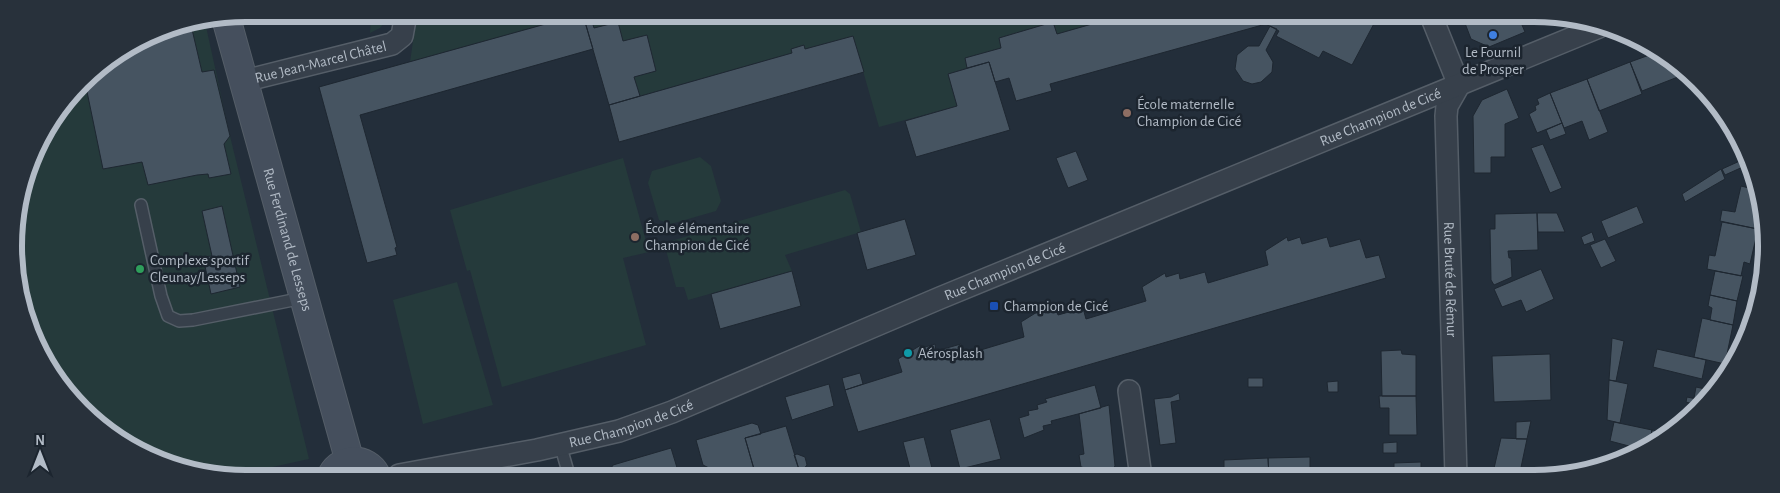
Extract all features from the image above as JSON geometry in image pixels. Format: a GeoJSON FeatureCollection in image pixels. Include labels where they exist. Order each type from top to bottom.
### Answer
{"type":"FeatureCollection","features":[{"type":"Feature","properties":{"kind":"main road","name":"Rue Ferdinand de Lesseps"},"geometry":{"type":"LineString","coordinates":[[228,23],[303,298],[341,468]]}},
{"type":"Feature","properties":{"kind":"main road"},"geometry":{"type":"LineString","coordinates":[[341,468],[359,462],[368,465],[372,470]]}},
{"type":"Feature","properties":{"kind":"street","name":"Rue Jean-Marcel Châtel"},"geometry":{"type":"LineString","coordinates":[[244,81],[392,44],[402,36],[405,22]]}},
{"type":"Feature","properties":{"kind":"street"},"geometry":{"type":"LineString","coordinates":[[1434,22],[1459,85]]}},
{"type":"Feature","properties":{"kind":"street","name":"Rue Champion de Cicé"},"geometry":{"type":"LineString","coordinates":[[425,470],[619,431],[672,412],[940,298],[1591,30]]}},
{"type":"Feature","properties":{"kind":"street","name":"Rue Bruté de Rémur"},"geometry":{"type":"LineString","coordinates":[[1456,470],[1446,116],[1447,106],[1459,85]]}},
{"type":"Feature","properties":{"kind":"street"},"geometry":{"type":"LineString","coordinates":[[1129,391],[1140,470]]}},
{"type":"Feature","properties":{"kind":"lane"},"geometry":{"type":"LineString","coordinates":[[141,204],[161,296],[168,316],[179,321],[193,320],[303,298]]}},
{"type":"Feature","properties":{"kind":"lane"},"geometry":{"type":"LineString","coordinates":[[560,444],[568,470]]}},
{"type":"Feature","properties":{"kind":"green space"},"geometry":{"type":"Polygon","coordinates":[[[371,22],[385,22],[380,28],[370,33],[371,22]]]}},
{"type":"Feature","properties":{"kind":"green space"},"geometry":{"type":"Polygon","coordinates":[[[416,22],[553,22],[410,62],[416,22]]]}},
{"type":"Feature","properties":{"kind":"green space"},"geometry":{"type":"Polygon","coordinates":[[[592,22],[618,22],[594,28],[592,22]]]}},
{"type":"Feature","properties":{"kind":"green space"},"geometry":{"type":"Polygon","coordinates":[[[618,22],[1053,22],[999,38],[1001,48],[965,58],[967,68],[948,74],[957,106],[879,127],[853,36],[805,49],[804,45],[791,49],[792,53],[640,96],[634,77],[656,71],[647,35],[623,41],[618,22]]]}},
{"type":"Feature","properties":{"kind":"green space"},"geometry":{"type":"Polygon","coordinates":[[[1053,22],[1091,22],[1092,24],[1057,34],[1053,22]]]}},
{"type":"Feature","properties":{"kind":"green space","name":"Complexe sportif Cleunay/Lesseps"},"geometry":{"type":"Polygon","coordinates":[[[206,26],[230,136],[309,459],[259,470],[217,469],[174,459],[147,447],[110,424],[78,394],[60,371],[34,319],[24,276],[22,246],[24,217],[34,174],[46,147],[69,110],[99,78],[122,60],[174,34],[206,26]]]}},
{"type":"Feature","properties":{"kind":"green space"},"geometry":{"type":"Polygon","coordinates":[[[700,157],[711,166],[721,201],[716,211],[671,224],[659,220],[648,183],[652,171],[700,157]]]}},
{"type":"Feature","properties":{"kind":"green space"},"geometry":{"type":"Polygon","coordinates":[[[623,158],[649,252],[623,258],[646,345],[502,387],[470,270],[467,271],[450,210],[623,158]]]}},
{"type":"Feature","properties":{"kind":"green space"},"geometry":{"type":"Polygon","coordinates":[[[845,190],[850,194],[861,232],[785,255],[792,271],[688,300],[684,287],[676,287],[666,250],[671,241],[845,190]]]}},
{"type":"Feature","properties":{"kind":"green space"},"geometry":{"type":"Polygon","coordinates":[[[457,282],[493,405],[423,424],[393,300],[457,282]]]}},
{"type":"Feature","properties":{"kind":"building"},"geometry":{"type":"Polygon","coordinates":[[[553,22],[585,22],[593,49],[360,115],[397,247],[395,248],[397,255],[367,263],[319,87],[553,22]]]}},
{"type":"Feature","properties":{"kind":"building"},"geometry":{"type":"Polygon","coordinates":[[[585,22],[592,22],[594,28],[618,22],[623,41],[647,35],[656,71],[634,77],[640,96],[609,105],[585,22]]]}},
{"type":"Feature","properties":{"kind":"building"},"geometry":{"type":"Polygon","coordinates":[[[1053,22],[1057,34],[1092,24],[1091,22],[1375,22],[1352,65],[1323,51],[1319,58],[1276,36],[1279,31],[1266,24],[1050,84],[1052,91],[1016,101],[1009,78],[995,82],[989,62],[967,68],[965,58],[1001,48],[999,38],[1053,22]]]}},
{"type":"Feature","properties":{"kind":"building","name":"Le Fournil de Prosper"},"geometry":{"type":"Polygon","coordinates":[[[1465,22],[1521,22],[1525,32],[1489,47],[1471,39],[1465,22]]]}},
{"type":"Feature","properties":{"kind":"building"},"geometry":{"type":"Polygon","coordinates":[[[1270,26],[1277,29],[1266,50],[1273,62],[1272,72],[1261,82],[1252,84],[1243,81],[1235,69],[1237,55],[1248,46],[1259,46],[1270,26]]]}},
{"type":"Feature","properties":{"kind":"building"},"geometry":{"type":"Polygon","coordinates":[[[192,29],[202,72],[214,70],[230,136],[224,144],[231,174],[209,178],[208,174],[197,175],[148,185],[142,162],[103,169],[87,90],[110,69],[134,53],[174,34],[192,29]]]}},
{"type":"Feature","properties":{"kind":"building"},"geometry":{"type":"Polygon","coordinates":[[[853,36],[864,72],[619,142],[609,105],[792,53],[791,49],[804,45],[805,49],[853,36]]]}},
{"type":"Feature","properties":{"kind":"building"},"geometry":{"type":"Polygon","coordinates":[[[1649,55],[1679,76],[1642,91],[1630,62],[1649,55]]]}},
{"type":"Feature","properties":{"kind":"building"},"geometry":{"type":"Polygon","coordinates":[[[989,62],[1010,130],[916,157],[905,121],[957,106],[948,74],[989,62]]]}},
{"type":"Feature","properties":{"kind":"building"},"geometry":{"type":"Polygon","coordinates":[[[1630,62],[1642,94],[1599,111],[1587,79],[1630,62]]]}},
{"type":"Feature","properties":{"kind":"building"},"geometry":{"type":"Polygon","coordinates":[[[1587,79],[1608,132],[1589,140],[1582,121],[1564,128],[1550,93],[1587,79]]]}},
{"type":"Feature","properties":{"kind":"building"},"geometry":{"type":"Polygon","coordinates":[[[1507,89],[1519,118],[1505,124],[1505,157],[1491,157],[1491,173],[1474,173],[1473,116],[1482,100],[1507,89]]]}},
{"type":"Feature","properties":{"kind":"building"},"geometry":{"type":"Polygon","coordinates":[[[1550,93],[1562,123],[1537,133],[1529,114],[1536,110],[1535,106],[1539,104],[1537,99],[1550,93]]]}},
{"type":"Feature","properties":{"kind":"building"},"geometry":{"type":"Polygon","coordinates":[[[1562,123],[1566,134],[1550,140],[1546,130],[1562,123]]]}},
{"type":"Feature","properties":{"kind":"building"},"geometry":{"type":"Polygon","coordinates":[[[1543,144],[1562,188],[1550,193],[1531,148],[1543,144]]]}},
{"type":"Feature","properties":{"kind":"building"},"geometry":{"type":"Polygon","coordinates":[[[1076,151],[1088,180],[1068,188],[1056,158],[1076,151]]]}},
{"type":"Feature","properties":{"kind":"building"},"geometry":{"type":"Polygon","coordinates":[[[1740,161],[1743,167],[1725,175],[1722,169],[1740,161]]]}},
{"type":"Feature","properties":{"kind":"building"},"geometry":{"type":"Polygon","coordinates":[[[1721,169],[1725,179],[1685,202],[1682,194],[1721,169]]]}},
{"type":"Feature","properties":{"kind":"building"},"geometry":{"type":"Polygon","coordinates":[[[1741,186],[1750,188],[1757,229],[1720,221],[1722,210],[1735,212],[1741,186]]]}},
{"type":"Feature","properties":{"kind":"building"},"geometry":{"type":"Polygon","coordinates":[[[222,206],[240,287],[211,294],[203,257],[212,256],[202,211],[222,206]]]}},
{"type":"Feature","properties":{"kind":"building"},"geometry":{"type":"Polygon","coordinates":[[[1637,206],[1644,223],[1608,238],[1601,221],[1637,206]]]}},
{"type":"Feature","properties":{"kind":"building"},"geometry":{"type":"Polygon","coordinates":[[[1537,213],[1538,250],[1508,251],[1509,258],[1511,258],[1512,277],[1494,285],[1491,280],[1490,229],[1495,229],[1495,214],[1537,213]]]}},
{"type":"Feature","properties":{"kind":"building"},"geometry":{"type":"Polygon","coordinates":[[[1537,213],[1557,213],[1565,232],[1538,232],[1537,213]]]}},
{"type":"Feature","properties":{"kind":"building"},"geometry":{"type":"Polygon","coordinates":[[[905,219],[916,255],[867,270],[857,233],[905,219]]]}},
{"type":"Feature","properties":{"kind":"building"},"geometry":{"type":"Polygon","coordinates":[[[1722,222],[1757,229],[1750,264],[1744,262],[1741,276],[1707,269],[1709,255],[1715,256],[1722,222]]]}},
{"type":"Feature","properties":{"kind":"building"},"geometry":{"type":"Polygon","coordinates":[[[1592,232],[1595,241],[1584,245],[1581,237],[1592,232]]]}},
{"type":"Feature","properties":{"kind":"building"},"geometry":{"type":"Polygon","coordinates":[[[1287,237],[1288,241],[1300,237],[1302,244],[1327,237],[1330,247],[1360,239],[1366,258],[1379,255],[1386,278],[858,432],[845,390],[902,372],[898,359],[921,345],[922,348],[935,344],[936,351],[961,344],[964,355],[1024,337],[1021,322],[1042,309],[1045,313],[1056,309],[1058,315],[1083,308],[1086,319],[1146,301],[1142,287],[1165,273],[1166,277],[1179,273],[1180,279],[1205,272],[1208,283],[1268,265],[1265,251],[1287,237]]]}},
{"type":"Feature","properties":{"kind":"building"},"geometry":{"type":"Polygon","coordinates":[[[1605,239],[1616,261],[1601,268],[1590,245],[1605,239]]]}},
{"type":"Feature","properties":{"kind":"building"},"geometry":{"type":"Polygon","coordinates":[[[1541,269],[1554,299],[1526,312],[1521,300],[1502,307],[1494,289],[1541,269]]]}},
{"type":"Feature","properties":{"kind":"building"},"geometry":{"type":"Polygon","coordinates":[[[792,271],[801,306],[720,329],[711,294],[792,271]]]}},
{"type":"Feature","properties":{"kind":"building"},"geometry":{"type":"Polygon","coordinates":[[[1715,271],[1743,276],[1737,301],[1710,295],[1715,271]]]}},
{"type":"Feature","properties":{"kind":"building"},"geometry":{"type":"Polygon","coordinates":[[[1710,295],[1737,301],[1733,325],[1710,320],[1712,308],[1708,306],[1710,295]]]}},
{"type":"Feature","properties":{"kind":"building"},"geometry":{"type":"Polygon","coordinates":[[[1702,318],[1733,325],[1724,364],[1694,357],[1702,318]]]}},
{"type":"Feature","properties":{"kind":"building"},"geometry":{"type":"Polygon","coordinates":[[[1612,338],[1624,341],[1616,381],[1609,380],[1612,338]]]}},
{"type":"Feature","properties":{"kind":"building"},"geometry":{"type":"Polygon","coordinates":[[[1657,349],[1706,360],[1702,379],[1653,367],[1657,349]]]}},
{"type":"Feature","properties":{"kind":"building"},"geometry":{"type":"Polygon","coordinates":[[[1401,350],[1402,354],[1416,355],[1416,396],[1382,396],[1381,351],[1401,350]]]}},
{"type":"Feature","properties":{"kind":"building"},"geometry":{"type":"Polygon","coordinates":[[[1550,354],[1551,400],[1494,402],[1492,356],[1550,354]]]}},
{"type":"Feature","properties":{"kind":"building"},"geometry":{"type":"Polygon","coordinates":[[[860,373],[863,384],[845,390],[842,378],[860,373]]]}},
{"type":"Feature","properties":{"kind":"building"},"geometry":{"type":"Polygon","coordinates":[[[1248,378],[1263,378],[1263,387],[1248,387],[1248,378]]]}},
{"type":"Feature","properties":{"kind":"building"},"geometry":{"type":"Polygon","coordinates":[[[1609,380],[1628,384],[1620,423],[1607,420],[1609,380]]]}},
{"type":"Feature","properties":{"kind":"building"},"geometry":{"type":"Polygon","coordinates":[[[1338,381],[1338,392],[1328,392],[1327,382],[1338,381]]]}},
{"type":"Feature","properties":{"kind":"building"},"geometry":{"type":"Polygon","coordinates":[[[829,384],[834,406],[792,420],[785,397],[829,384]]]}},
{"type":"Feature","properties":{"kind":"building"},"geometry":{"type":"Polygon","coordinates":[[[1095,385],[1101,408],[1051,421],[1052,424],[1043,426],[1044,430],[1024,438],[1019,418],[1029,415],[1028,411],[1038,409],[1037,405],[1047,402],[1045,399],[1095,385]]]}},
{"type":"Feature","properties":{"kind":"building"},"geometry":{"type":"Polygon","coordinates":[[[1696,387],[1706,389],[1698,399],[1694,398],[1696,387]]]}},
{"type":"Feature","properties":{"kind":"building"},"geometry":{"type":"Polygon","coordinates":[[[1179,393],[1180,400],[1171,402],[1176,443],[1160,445],[1154,399],[1171,397],[1179,393]]]}},
{"type":"Feature","properties":{"kind":"building"},"geometry":{"type":"Polygon","coordinates":[[[1379,396],[1416,396],[1417,435],[1389,435],[1389,408],[1380,408],[1379,396]]]}},
{"type":"Feature","properties":{"kind":"building"},"geometry":{"type":"Polygon","coordinates":[[[1687,397],[1697,399],[1693,404],[1686,402],[1687,397]]]}},
{"type":"Feature","properties":{"kind":"building"},"geometry":{"type":"Polygon","coordinates":[[[1109,405],[1115,466],[1112,470],[1095,470],[1081,467],[1079,455],[1084,454],[1079,414],[1109,405]]]}},
{"type":"Feature","properties":{"kind":"building"},"geometry":{"type":"Polygon","coordinates":[[[990,419],[1001,459],[960,469],[950,430],[990,419]]]}},
{"type":"Feature","properties":{"kind":"building"},"geometry":{"type":"Polygon","coordinates":[[[1531,421],[1527,439],[1516,439],[1516,422],[1531,421]]]}},
{"type":"Feature","properties":{"kind":"building"},"geometry":{"type":"Polygon","coordinates":[[[1614,422],[1652,430],[1651,437],[1633,447],[1610,441],[1614,422]]]}},
{"type":"Feature","properties":{"kind":"building"},"geometry":{"type":"Polygon","coordinates":[[[752,423],[758,425],[761,434],[745,438],[754,470],[713,470],[703,465],[696,440],[752,423]]]}},
{"type":"Feature","properties":{"kind":"building"},"geometry":{"type":"Polygon","coordinates":[[[786,426],[799,470],[754,470],[745,438],[786,426]]]}},
{"type":"Feature","properties":{"kind":"building"},"geometry":{"type":"Polygon","coordinates":[[[1652,430],[1660,431],[1658,433],[1651,437],[1652,430]]]}},
{"type":"Feature","properties":{"kind":"building"},"geometry":{"type":"Polygon","coordinates":[[[924,437],[932,470],[910,470],[903,442],[924,437]]]}},
{"type":"Feature","properties":{"kind":"building"},"geometry":{"type":"Polygon","coordinates":[[[1501,438],[1527,439],[1520,470],[1494,470],[1501,438]]]}},
{"type":"Feature","properties":{"kind":"building"},"geometry":{"type":"Polygon","coordinates":[[[1397,442],[1397,453],[1383,453],[1383,443],[1397,442]]]}},
{"type":"Feature","properties":{"kind":"building"},"geometry":{"type":"Polygon","coordinates":[[[671,448],[678,470],[610,470],[613,465],[671,448]]]}},
{"type":"Feature","properties":{"kind":"building"},"geometry":{"type":"Polygon","coordinates":[[[797,454],[805,457],[807,465],[803,470],[799,470],[794,455],[797,454]]]}},
{"type":"Feature","properties":{"kind":"building"},"geometry":{"type":"Polygon","coordinates":[[[1310,457],[1310,470],[1269,470],[1268,458],[1310,457]]]}},
{"type":"Feature","properties":{"kind":"building"},"geometry":{"type":"Polygon","coordinates":[[[1268,458],[1269,470],[1224,470],[1224,460],[1268,458]]]}},
{"type":"Feature","properties":{"kind":"building"},"geometry":{"type":"Polygon","coordinates":[[[1421,462],[1421,470],[1394,470],[1394,463],[1421,462]]]}},
{"type":"Feature","properties":{"kind":"place","name":"Le Fournil de Prosper"},"geometry":{"type":"Point","coordinates":[1493,35]}},
{"type":"Feature","properties":{"kind":"place","name":"École maternelle Champion de Cicé"},"geometry":{"type":"Point","coordinates":[1127,113]}},
{"type":"Feature","properties":{"kind":"place","name":"École élémentaire Champion de Cicé"},"geometry":{"type":"Point","coordinates":[635,237]}},
{"type":"Feature","properties":{"kind":"place","name":"Complexe sportif Cleunay/Lesseps"},"geometry":{"type":"Point","coordinates":[140,269]}},
{"type":"Feature","properties":{"kind":"place","name":"Champion de Cicé"},"geometry":{"type":"Point","coordinates":[994,306]}},
{"type":"Feature","properties":{"kind":"place","name":"Aérosplash"},"geometry":{"type":"Point","coordinates":[908,353]}}]}
